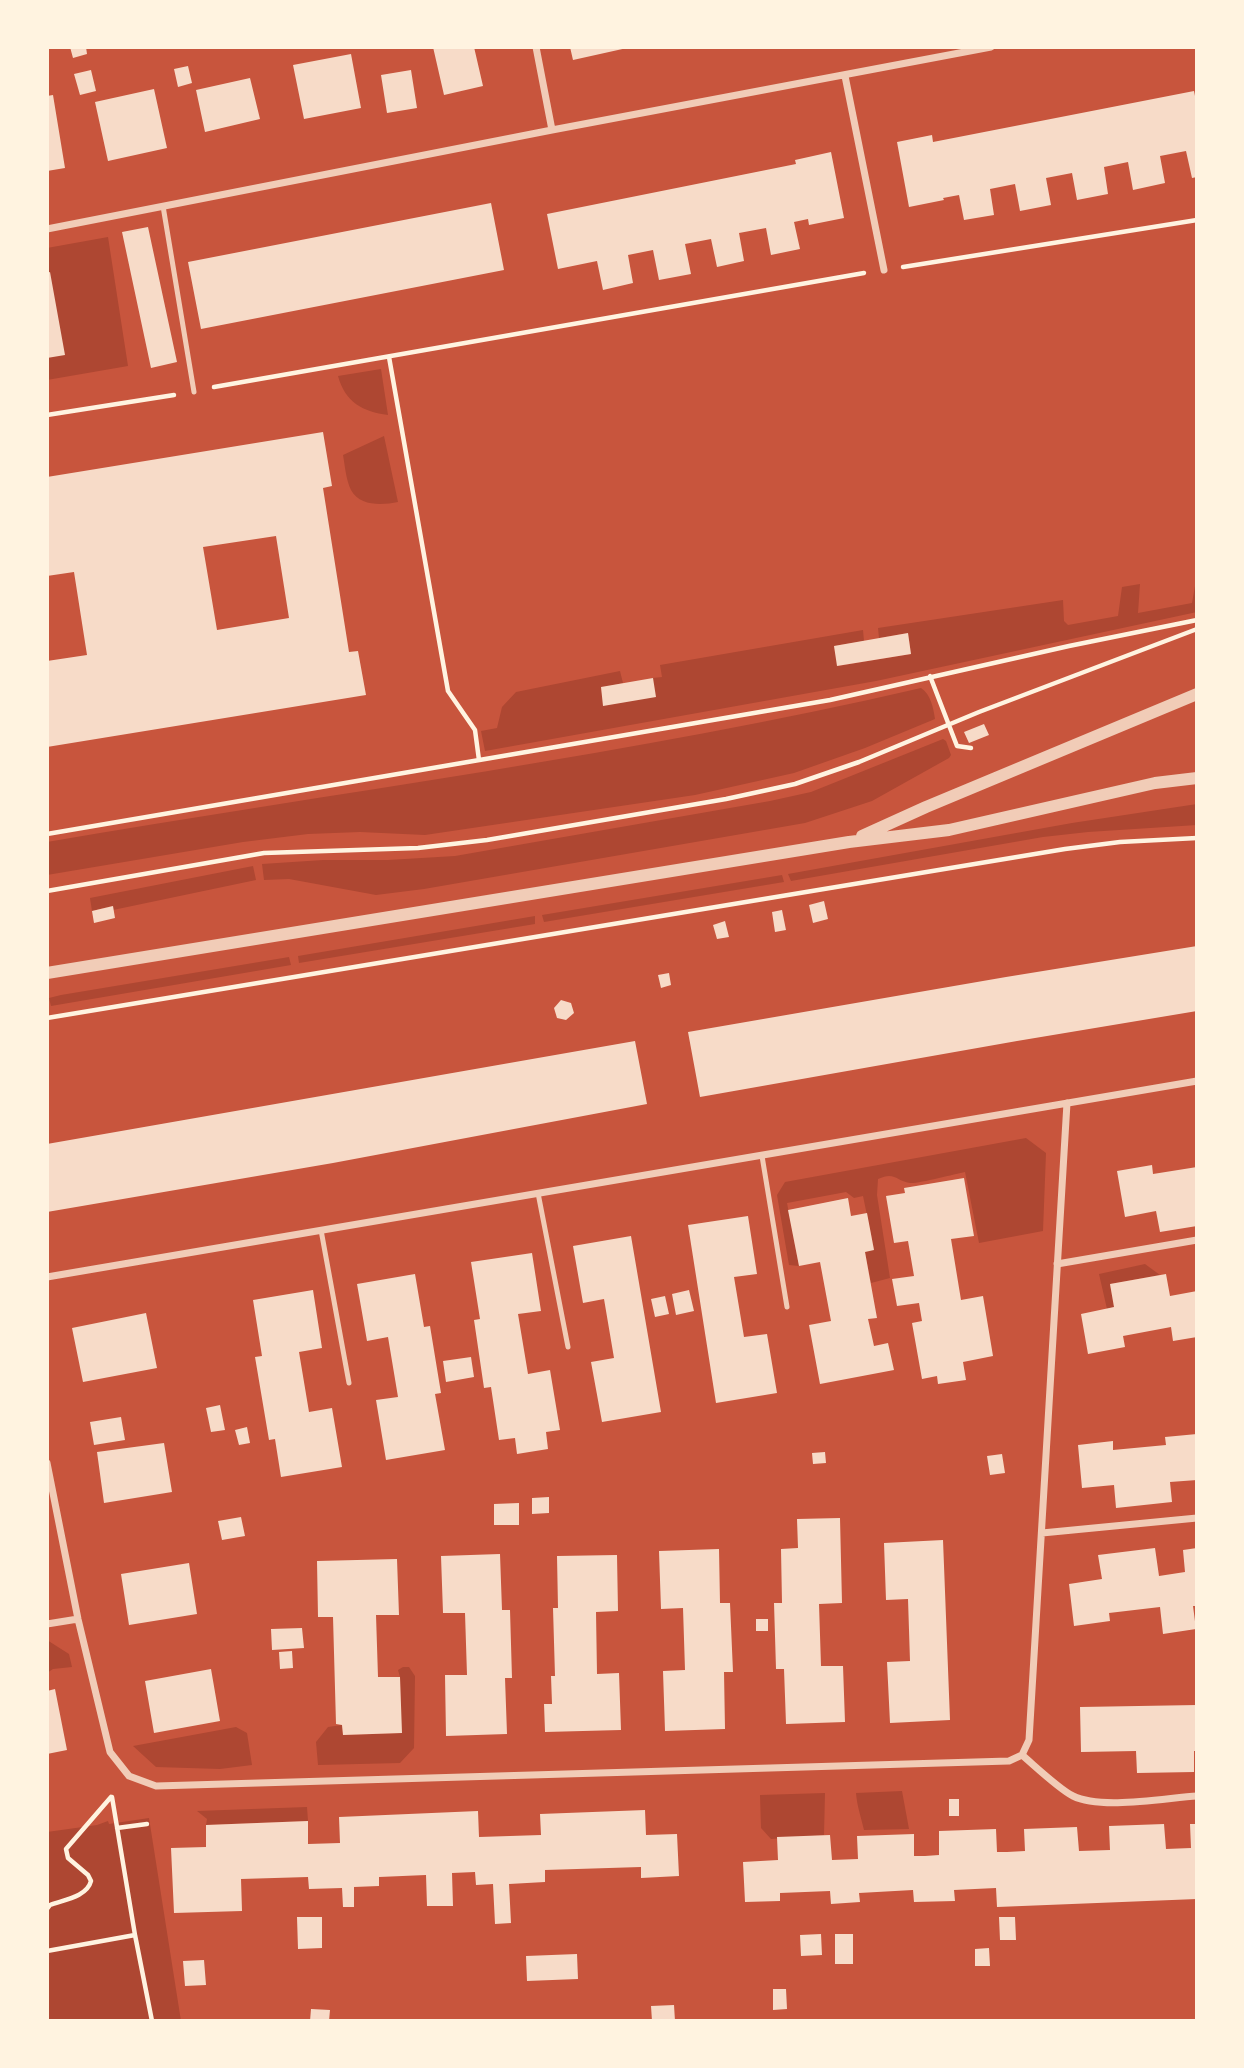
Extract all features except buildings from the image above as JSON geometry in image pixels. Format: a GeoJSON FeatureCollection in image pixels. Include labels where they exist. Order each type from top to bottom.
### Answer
{"type":"FeatureCollection","features":[{"type":"Feature","properties":{"kind":"street"},"geometry":{"type":"LineString","coordinates":[[536,47],[552,130]]}},
{"type":"Feature","properties":{"kind":"street"},"geometry":{"type":"LineString","coordinates":[[47,229],[991,47]]}},
{"type":"Feature","properties":{"kind":"street"},"geometry":{"type":"LineString","coordinates":[[845,76],[884,270]]}},
{"type":"Feature","properties":{"kind":"street"},"geometry":{"type":"LineString","coordinates":[[849,842],[1197,694]]}},
{"type":"Feature","properties":{"kind":"street"},"geometry":{"type":"LineString","coordinates":[[47,973],[849,842],[949,830],[1155,783],[1197,778]]}},
{"type":"Feature","properties":{"kind":"street"},"geometry":{"type":"LineString","coordinates":[[47,1277],[1197,1082]]}},
{"type":"Feature","properties":{"kind":"street"},"geometry":{"type":"LineString","coordinates":[[47,1462],[78,1619],[110,1752],[129,1776],[156,1786],[1005,1762],[1022,1755],[1029,1740],[1067,1103]]}},
{"type":"Feature","properties":{"kind":"street"},"geometry":{"type":"LineString","coordinates":[[1057,1264],[1197,1240]]}},
{"type":"Feature","properties":{"kind":"street"},"geometry":{"type":"LineString","coordinates":[[1042,1533],[1197,1518]]}},
{"type":"Feature","properties":{"kind":"street"},"geometry":{"type":"LineString","coordinates":[[47,1624],[78,1619]]}},
{"type":"Feature","properties":{"kind":"street"},"geometry":{"type":"LineString","coordinates":[[1022,1755],[1073,1796],[1091,1801],[1197,1796]]}},
{"type":"Feature","properties":{"kind":"lane"},"geometry":{"type":"LineString","coordinates":[[163,206],[194,392]]}},
{"type":"Feature","properties":{"kind":"lane"},"geometry":{"type":"LineString","coordinates":[[762,1156],[787,1307]]}},
{"type":"Feature","properties":{"kind":"lane"},"geometry":{"type":"LineString","coordinates":[[538,1193],[568,1347]]}},
{"type":"Feature","properties":{"kind":"lane"},"geometry":{"type":"LineString","coordinates":[[321,1230],[349,1383]]}},
{"type":"Feature","properties":{"kind":"path"},"geometry":{"type":"LineString","coordinates":[[47,415],[194,392],[884,270],[1197,220]]}},
{"type":"Feature","properties":{"kind":"path"},"geometry":{"type":"LineString","coordinates":[[389,357],[448,691],[475,730],[480,760]]}},
{"type":"Feature","properties":{"kind":"path"},"geometry":{"type":"LineString","coordinates":[[47,834],[830,700],[930,676],[1197,620]]}},
{"type":"Feature","properties":{"kind":"path"},"geometry":{"type":"LineString","coordinates":[[47,891],[264,853],[418,848],[487,840],[795,785],[1197,629]]}},
{"type":"Feature","properties":{"kind":"path"},"geometry":{"type":"LineString","coordinates":[[930,676],[957,746],[971,748]]}},
{"type":"Feature","properties":{"kind":"path"},"geometry":{"type":"LineString","coordinates":[[47,1018],[1065,849],[1120,842],[1197,838]]}},
{"type":"Feature","properties":{"kind":"path"},"geometry":{"type":"LineString","coordinates":[[47,1909],[50,1905],[90,1888],[88,1875],[68,1858],[66,1849],[129,1776]]}},
{"type":"Feature","properties":{"kind":"path"},"geometry":{"type":"LineString","coordinates":[[112,1797],[152,2021]]}},
{"type":"Feature","properties":{"kind":"path"},"geometry":{"type":"LineString","coordinates":[[117,1828],[147,1824]]}},
{"type":"Feature","properties":{"kind":"path"},"geometry":{"type":"LineString","coordinates":[[47,1951],[135,1935]]}},
{"type":"Feature","properties":{"kind":"shaded area"},"geometry":{"type":"Polygon","coordinates":[[[108,237],[128,366],[47,380],[47,248],[108,237]]]}},
{"type":"Feature","properties":{"kind":"shaded area"},"geometry":{"type":"Polygon","coordinates":[[[381,369],[388,415],[356,404],[345,393],[338,376],[381,369]]]}},
{"type":"Feature","properties":{"kind":"shaded area"},"geometry":{"type":"Polygon","coordinates":[[[384,436],[398,502],[366,502],[355,496],[351,490],[343,455],[384,436]]]}},
{"type":"Feature","properties":{"kind":"shaded area"},"geometry":{"type":"Polygon","coordinates":[[[1197,575],[1197,612],[876,681],[485,751],[481,731],[497,728],[502,707],[516,692],[620,671],[623,683],[601,688],[604,705],[653,678],[662,677],[660,665],[863,630],[864,641],[834,646],[838,666],[911,654],[908,633],[879,638],[878,628],[1063,600],[1064,621],[1068,625],[1118,616],[1122,587],[1140,584],[1138,613],[1192,603],[1197,575]]]}},
{"type":"Feature","properties":{"kind":"shaded area"},"geometry":{"type":"Polygon","coordinates":[[[921,688],[929,698],[935,719],[794,773],[695,795],[425,835],[360,832],[308,834],[243,842],[47,875],[47,842],[595,753],[813,712],[921,688]]]}},
{"type":"Feature","properties":{"kind":"shaded area"},"geometry":{"type":"Polygon","coordinates":[[[943,739],[951,755],[949,758],[872,801],[805,823],[376,895],[289,879],[264,880],[262,864],[455,856],[770,801],[811,792],[943,739]]]}},
{"type":"Feature","properties":{"kind":"shaded area"},"geometry":{"type":"Polygon","coordinates":[[[1197,804],[1197,825],[1043,837],[791,881],[788,874],[1072,823],[1197,804]]]}},
{"type":"Feature","properties":{"kind":"shaded area"},"geometry":{"type":"Polygon","coordinates":[[[253,866],[256,880],[113,910],[112,906],[92,911],[90,898],[253,866]]]}},
{"type":"Feature","properties":{"kind":"shaded area"},"geometry":{"type":"Polygon","coordinates":[[[782,875],[784,882],[544,922],[542,915],[782,875]]]}},
{"type":"Feature","properties":{"kind":"shaded area"},"geometry":{"type":"Polygon","coordinates":[[[535,916],[535,924],[299,963],[298,956],[535,916]]]}},
{"type":"Feature","properties":{"kind":"shaded area"},"geometry":{"type":"Polygon","coordinates":[[[289,957],[291,965],[51,1006],[49,998],[61,995],[289,957]]]}},
{"type":"Feature","properties":{"kind":"shaded area"},"geometry":{"type":"Polygon","coordinates":[[[1026,1138],[1046,1153],[1043,1231],[979,1243],[965,1172],[914,1183],[888,1176],[878,1179],[877,1195],[890,1278],[871,1283],[865,1252],[874,1249],[863,1196],[854,1198],[846,1192],[787,1203],[799,1266],[789,1265],[777,1195],[785,1182],[1026,1138]]]}},
{"type":"Feature","properties":{"kind":"shaded area"},"geometry":{"type":"Polygon","coordinates":[[[1145,1264],[1160,1275],[1110,1284],[1114,1307],[1107,1309],[1099,1274],[1145,1264]]]}},
{"type":"Feature","properties":{"kind":"shaded area"},"geometry":{"type":"Polygon","coordinates":[[[47,1640],[69,1654],[72,1667],[53,1669],[47,1673],[47,1640]]]}},
{"type":"Feature","properties":{"kind":"shaded area"},"geometry":{"type":"Polygon","coordinates":[[[409,1667],[415,1676],[414,1748],[400,1763],[318,1765],[316,1742],[328,1727],[342,1725],[343,1735],[401,1733],[398,1670],[409,1667]]]}},
{"type":"Feature","properties":{"kind":"shaded area"},"geometry":{"type":"Polygon","coordinates":[[[236,1727],[247,1733],[252,1765],[220,1769],[156,1767],[133,1746],[236,1727]]]}},
{"type":"Feature","properties":{"kind":"shaded area"},"geometry":{"type":"Polygon","coordinates":[[[902,1791],[909,1829],[864,1830],[856,1793],[902,1791]]]}},
{"type":"Feature","properties":{"kind":"shaded area"},"geometry":{"type":"Polygon","coordinates":[[[825,1793],[824,1835],[771,1839],[761,1828],[760,1795],[825,1793]]]}},
{"type":"Feature","properties":{"kind":"shaded area"},"geometry":{"type":"Polygon","coordinates":[[[307,1807],[308,1821],[206,1825],[207,1819],[197,1811],[307,1807]]]}},
{"type":"Feature","properties":{"kind":"shaded area"},"geometry":{"type":"Polygon","coordinates":[[[149,1818],[181,2021],[47,2021],[47,1832],[108,1821],[109,1824],[149,1818]]]}}]}
